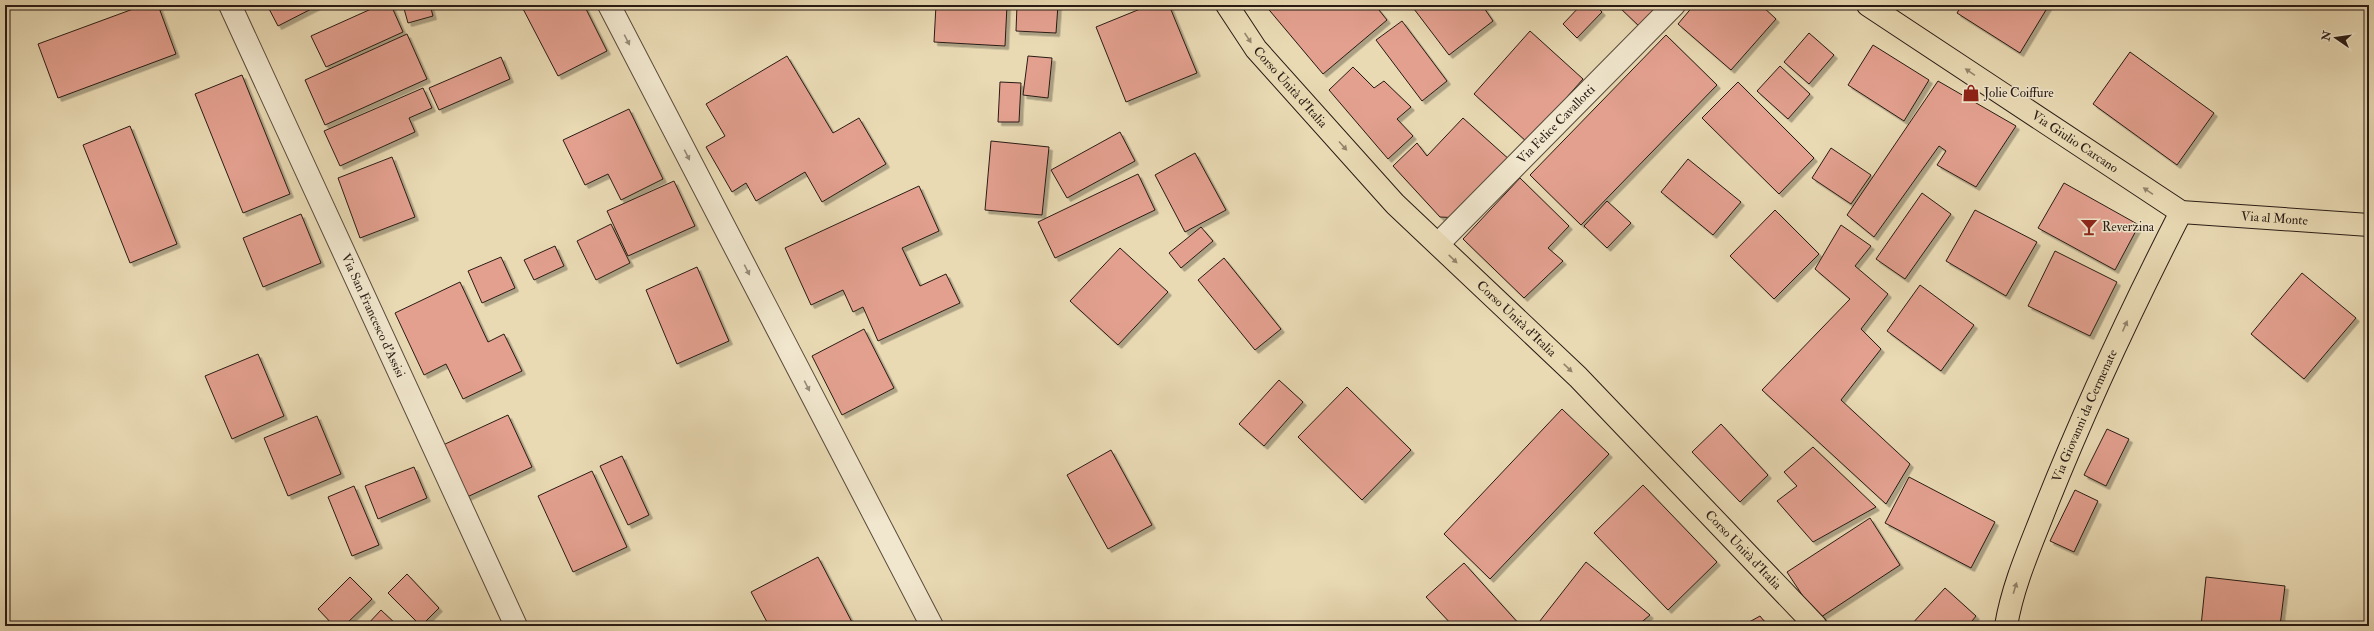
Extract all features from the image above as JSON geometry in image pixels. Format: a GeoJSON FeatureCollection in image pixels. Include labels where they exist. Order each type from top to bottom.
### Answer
{"type":"FeatureCollection","features":[{"type":"Feature","properties":{"kind":"main road","name":"Corso Unità d'Italia"},"geometry":{"type":"LineString","coordinates":[[1227,5],[1256,49],[1396,204],[1578,378],[1816,626]]}},
{"type":"Feature","properties":{"kind":"main road","name":"Via Giulio Carcano"},"geometry":{"type":"LineString","coordinates":[[1868,5],[2181,212]]}},
{"type":"Feature","properties":{"kind":"main road","name":"Via al Monte"},"geometry":{"type":"LineString","coordinates":[[2181,212],[2369,225]]}},
{"type":"Feature","properties":{"kind":"main road","name":"Via Giovanni da Cermenate"},"geometry":{"type":"LineString","coordinates":[[2006,626],[2015,587],[2066,457],[2145,282],[2181,212]]}},
{"type":"Feature","properties":{"kind":"street","name":"Via San Francesco d'Assisi"},"geometry":{"type":"LineString","coordinates":[[230,5],[516,626]]}},
{"type":"Feature","properties":{"kind":"street"},"geometry":{"type":"LineString","coordinates":[[609,5],[932,626]]}},
{"type":"Feature","properties":{"kind":"street","name":"Via Felice Cavallotti"},"geometry":{"type":"LineString","coordinates":[[1438,244],[1674,5]]}},
{"type":"Feature","properties":{"kind":"building"},"geometry":{"type":"Polygon","coordinates":[[[144,5],[158,5],[176,54],[58,98],[38,44],[144,5]]]}},
{"type":"Feature","properties":{"kind":"building"},"geometry":{"type":"Polygon","coordinates":[[[267,5],[319,5],[278,26],[267,5]]]}},
{"type":"Feature","properties":{"kind":"building"},"geometry":{"type":"Polygon","coordinates":[[[380,5],[391,5],[403,32],[326,67],[311,36],[380,5]]]}},
{"type":"Feature","properties":{"kind":"building"},"geometry":{"type":"Polygon","coordinates":[[[403,5],[430,5],[433,16],[408,23],[403,5]]]}},
{"type":"Feature","properties":{"kind":"building"},"geometry":{"type":"Polygon","coordinates":[[[521,5],[584,5],[607,51],[558,76],[521,5]]]}},
{"type":"Feature","properties":{"kind":"building"},"geometry":{"type":"Polygon","coordinates":[[[936,5],[1007,5],[1005,46],[934,42],[936,5]]]}},
{"type":"Feature","properties":{"kind":"building"},"geometry":{"type":"Polygon","coordinates":[[[1017,5],[1058,5],[1056,33],[1016,31],[1017,5]]]}},
{"type":"Feature","properties":{"kind":"building"},"geometry":{"type":"Polygon","coordinates":[[[1150,5],[1169,5],[1197,73],[1126,102],[1096,27],[1150,5]]]}},
{"type":"Feature","properties":{"kind":"building"},"geometry":{"type":"Polygon","coordinates":[[[1265,5],[1375,5],[1387,20],[1323,74],[1265,5]]]}},
{"type":"Feature","properties":{"kind":"building"},"geometry":{"type":"Polygon","coordinates":[[[1411,5],[1482,5],[1493,21],[1449,55],[1411,5]]]}},
{"type":"Feature","properties":{"kind":"building"},"geometry":{"type":"Polygon","coordinates":[[[1581,5],[1595,5],[1602,12],[1577,38],[1563,24],[1581,5]]]}},
{"type":"Feature","properties":{"kind":"building"},"geometry":{"type":"Polygon","coordinates":[[[1617,5],[1664,5],[1642,29],[1617,5]]]}},
{"type":"Feature","properties":{"kind":"building"},"geometry":{"type":"Polygon","coordinates":[[[1694,5],[1761,5],[1776,19],[1731,70],[1678,24],[1694,5]]]}},
{"type":"Feature","properties":{"kind":"building"},"geometry":{"type":"Polygon","coordinates":[[[1962,5],[2049,5],[2020,53],[1957,13],[1962,5]]]}},
{"type":"Feature","properties":{"kind":"building"},"geometry":{"type":"Polygon","coordinates":[[[1402,21],[1447,81],[1422,101],[1376,40],[1402,21]]]}},
{"type":"Feature","properties":{"kind":"building"},"geometry":{"type":"Polygon","coordinates":[[[1530,31],[1583,79],[1527,142],[1474,94],[1530,31]]]}},
{"type":"Feature","properties":{"kind":"building"},"geometry":{"type":"Polygon","coordinates":[[[1809,33],[1834,55],[1809,84],[1784,62],[1809,33]]]}},
{"type":"Feature","properties":{"kind":"building"},"geometry":{"type":"Polygon","coordinates":[[[407,34],[427,79],[325,125],[305,80],[407,34]]]}},
{"type":"Feature","properties":{"kind":"building"},"geometry":{"type":"Polygon","coordinates":[[[1666,35],[1717,85],[1581,225],[1530,175],[1666,35]]]}},
{"type":"Feature","properties":{"kind":"building"},"geometry":{"type":"Polygon","coordinates":[[[1873,45],[1929,80],[1904,121],[1848,85],[1873,45]]]}},
{"type":"Feature","properties":{"kind":"building"},"geometry":{"type":"Polygon","coordinates":[[[2130,52],[2214,113],[2177,165],[2093,104],[2130,52]]]}},
{"type":"Feature","properties":{"kind":"building"},"geometry":{"type":"Polygon","coordinates":[[[787,56],[833,133],[859,118],[886,164],[822,202],[805,172],[756,201],[746,183],[732,192],[706,147],[725,136],[706,104],[787,56]]]}},
{"type":"Feature","properties":{"kind":"building"},"geometry":{"type":"Polygon","coordinates":[[[1028,56],[1052,58],[1048,98],[1023,95],[1028,56]]]}},
{"type":"Feature","properties":{"kind":"building"},"geometry":{"type":"Polygon","coordinates":[[[501,57],[510,79],[439,110],[429,88],[501,57]]]}},
{"type":"Feature","properties":{"kind":"building"},"geometry":{"type":"Polygon","coordinates":[[[1780,66],[1810,94],[1788,119],[1757,91],[1780,66]]]}},
{"type":"Feature","properties":{"kind":"building"},"geometry":{"type":"Polygon","coordinates":[[[1353,67],[1374,88],[1384,81],[1411,107],[1397,119],[1413,136],[1388,159],[1329,90],[1353,67]]]}},
{"type":"Feature","properties":{"kind":"building"},"geometry":{"type":"Polygon","coordinates":[[[242,75],[290,194],[243,213],[195,94],[242,75]]]}},
{"type":"Feature","properties":{"kind":"building"},"geometry":{"type":"Polygon","coordinates":[[[1938,81],[2016,126],[1976,187],[1937,165],[1946,151],[1939,146],[1874,237],[1847,215],[1938,81]]]}},
{"type":"Feature","properties":{"kind":"building"},"geometry":{"type":"Polygon","coordinates":[[[1000,82],[1021,83],[1019,122],[998,122],[1000,82]]]}},
{"type":"Feature","properties":{"kind":"building"},"geometry":{"type":"Polygon","coordinates":[[[1738,82],[1814,158],[1779,194],[1702,118],[1738,82]]]}},
{"type":"Feature","properties":{"kind":"building"},"geometry":{"type":"Polygon","coordinates":[[[423,88],[432,108],[409,118],[415,132],[340,166],[324,131],[423,88]]]}},
{"type":"Feature","properties":{"kind":"building"},"geometry":{"type":"Polygon","coordinates":[[[629,109],[663,179],[621,200],[608,174],[585,185],[563,140],[629,109]]]}},
{"type":"Feature","properties":{"kind":"building"},"geometry":{"type":"Polygon","coordinates":[[[1463,118],[1511,161],[1462,218],[1440,217],[1393,166],[1417,143],[1427,156],[1463,118]]]}},
{"type":"Feature","properties":{"kind":"building"},"geometry":{"type":"Polygon","coordinates":[[[130,126],[177,244],[130,263],[83,145],[130,126]]]}},
{"type":"Feature","properties":{"kind":"building"},"geometry":{"type":"Polygon","coordinates":[[[1120,132],[1135,161],[1067,198],[1051,170],[1120,132]]]}},
{"type":"Feature","properties":{"kind":"building"},"geometry":{"type":"Polygon","coordinates":[[[991,141],[1049,147],[1042,215],[985,210],[991,141]]]}},
{"type":"Feature","properties":{"kind":"building"},"geometry":{"type":"Polygon","coordinates":[[[1831,148],[1871,175],[1851,204],[1812,178],[1831,148]]]}},
{"type":"Feature","properties":{"kind":"building"},"geometry":{"type":"Polygon","coordinates":[[[1195,153],[1226,210],[1185,232],[1155,175],[1195,153]]]}},
{"type":"Feature","properties":{"kind":"building"},"geometry":{"type":"Polygon","coordinates":[[[392,157],[415,217],[360,238],[338,178],[392,157]]]}},
{"type":"Feature","properties":{"kind":"building"},"geometry":{"type":"Polygon","coordinates":[[[1688,159],[1741,202],[1713,235],[1661,192],[1688,159]]]}},
{"type":"Feature","properties":{"kind":"building"},"geometry":{"type":"Polygon","coordinates":[[[1138,174],[1155,210],[1055,258],[1038,222],[1138,174]]]}},
{"type":"Feature","properties":{"kind":"building"},"geometry":{"type":"Polygon","coordinates":[[[1520,178],[1569,226],[1548,248],[1563,261],[1524,298],[1463,239],[1520,178]]]}},
{"type":"Feature","properties":{"kind":"building"},"geometry":{"type":"Polygon","coordinates":[[[674,181],[695,226],[628,256],[607,211],[674,181]]]}},
{"type":"Feature","properties":{"kind":"building","name":"Reverzina"},"geometry":{"type":"Polygon","coordinates":[[[2064,183],[2139,225],[2115,270],[2038,228],[2064,183]]]}},
{"type":"Feature","properties":{"kind":"building"},"geometry":{"type":"Polygon","coordinates":[[[919,186],[939,231],[902,248],[920,286],[946,274],[960,303],[878,341],[863,307],[853,312],[843,290],[811,305],[785,248],[919,186]]]}},
{"type":"Feature","properties":{"kind":"building"},"geometry":{"type":"Polygon","coordinates":[[[1922,193],[1951,214],[1905,279],[1876,259],[1922,193]]]}},
{"type":"Feature","properties":{"kind":"building"},"geometry":{"type":"Polygon","coordinates":[[[1607,201],[1631,223],[1607,248],[1584,226],[1607,201]]]}},
{"type":"Feature","properties":{"kind":"building"},"geometry":{"type":"Polygon","coordinates":[[[1775,210],[1819,254],[1774,299],[1730,256],[1775,210]]]}},
{"type":"Feature","properties":{"kind":"building"},"geometry":{"type":"Polygon","coordinates":[[[1975,210],[2037,242],[2006,296],[1946,261],[1975,210]]]}},
{"type":"Feature","properties":{"kind":"building"},"geometry":{"type":"Polygon","coordinates":[[[301,214],[321,263],[263,287],[243,238],[301,214]]]}},
{"type":"Feature","properties":{"kind":"building"},"geometry":{"type":"Polygon","coordinates":[[[611,224],[630,263],[596,280],[577,241],[611,224]]]}},
{"type":"Feature","properties":{"kind":"building"},"geometry":{"type":"Polygon","coordinates":[[[1841,225],[1871,246],[1855,266],[1888,294],[1861,329],[1881,349],[1841,400],[1910,464],[1886,504],[1762,390],[1850,299],[1815,269],[1841,225]]]}},
{"type":"Feature","properties":{"kind":"building"},"geometry":{"type":"Polygon","coordinates":[[[1201,227],[1213,241],[1181,268],[1169,253],[1201,227]]]}},
{"type":"Feature","properties":{"kind":"building"},"geometry":{"type":"Polygon","coordinates":[[[555,246],[564,266],[534,280],[524,260],[555,246]]]}},
{"type":"Feature","properties":{"kind":"building"},"geometry":{"type":"Polygon","coordinates":[[[1120,248],[1168,292],[1118,345],[1070,301],[1120,248]]]}},
{"type":"Feature","properties":{"kind":"building"},"geometry":{"type":"Polygon","coordinates":[[[2055,251],[2117,282],[2090,336],[2028,306],[2055,251]]]}},
{"type":"Feature","properties":{"kind":"building"},"geometry":{"type":"Polygon","coordinates":[[[501,257],[515,288],[482,303],[468,271],[501,257]]]}},
{"type":"Feature","properties":{"kind":"building"},"geometry":{"type":"Polygon","coordinates":[[[1224,258],[1281,329],[1255,350],[1198,280],[1224,258]]]}},
{"type":"Feature","properties":{"kind":"building"},"geometry":{"type":"Polygon","coordinates":[[[697,267],[729,341],[677,364],[646,290],[697,267]]]}},
{"type":"Feature","properties":{"kind":"building"},"geometry":{"type":"Polygon","coordinates":[[[2302,273],[2356,318],[2304,379],[2251,334],[2302,273]]]}},
{"type":"Feature","properties":{"kind":"building"},"geometry":{"type":"Polygon","coordinates":[[[460,282],[488,342],[504,334],[522,371],[463,399],[446,364],[424,375],[395,313],[460,282]]]}},
{"type":"Feature","properties":{"kind":"building"},"geometry":{"type":"Polygon","coordinates":[[[1920,285],[1974,325],[1941,371],[1887,331],[1920,285]]]}},
{"type":"Feature","properties":{"kind":"building"},"geometry":{"type":"Polygon","coordinates":[[[864,329],[894,388],[842,415],[812,356],[864,329]]]}},
{"type":"Feature","properties":{"kind":"building"},"geometry":{"type":"Polygon","coordinates":[[[258,354],[284,416],[232,439],[205,376],[258,354]]]}},
{"type":"Feature","properties":{"kind":"building"},"geometry":{"type":"Polygon","coordinates":[[[1279,380],[1303,402],[1264,446],[1239,424],[1279,380]]]}},
{"type":"Feature","properties":{"kind":"building"},"geometry":{"type":"Polygon","coordinates":[[[1347,387],[1411,450],[1362,500],[1298,437],[1347,387]]]}},
{"type":"Feature","properties":{"kind":"building"},"geometry":{"type":"Polygon","coordinates":[[[1562,409],[1609,454],[1490,579],[1444,534],[1562,409]]]}},
{"type":"Feature","properties":{"kind":"building"},"geometry":{"type":"Polygon","coordinates":[[[508,415],[532,467],[467,497],[443,445],[508,415]]]}},
{"type":"Feature","properties":{"kind":"building"},"geometry":{"type":"Polygon","coordinates":[[[317,416],[341,474],[288,496],[264,438],[317,416]]]}},
{"type":"Feature","properties":{"kind":"building"},"geometry":{"type":"Polygon","coordinates":[[[1721,424],[1768,475],[1740,502],[1692,452],[1721,424]]]}},
{"type":"Feature","properties":{"kind":"building"},"geometry":{"type":"Polygon","coordinates":[[[2107,429],[2129,439],[2106,486],[2084,475],[2107,429]]]}},
{"type":"Feature","properties":{"kind":"building"},"geometry":{"type":"Polygon","coordinates":[[[1813,447],[1876,507],[1813,542],[1777,501],[1797,486],[1784,472],[1813,447]]]}},
{"type":"Feature","properties":{"kind":"building"},"geometry":{"type":"Polygon","coordinates":[[[1111,450],[1152,525],[1108,549],[1067,475],[1111,450]]]}},
{"type":"Feature","properties":{"kind":"building"},"geometry":{"type":"Polygon","coordinates":[[[622,456],[649,515],[628,525],[600,466],[622,456]]]}},
{"type":"Feature","properties":{"kind":"building"},"geometry":{"type":"Polygon","coordinates":[[[414,467],[427,498],[378,519],[365,486],[414,467]]]}},
{"type":"Feature","properties":{"kind":"building"},"geometry":{"type":"Polygon","coordinates":[[[592,471],[627,547],[573,572],[538,496],[592,471]]]}},
{"type":"Feature","properties":{"kind":"building"},"geometry":{"type":"Polygon","coordinates":[[[1909,477],[1995,522],[1971,568],[1885,523],[1909,477]]]}},
{"type":"Feature","properties":{"kind":"building"},"geometry":{"type":"Polygon","coordinates":[[[1643,485],[1717,562],[1668,610],[1594,533],[1643,485]]]}},
{"type":"Feature","properties":{"kind":"building"},"geometry":{"type":"Polygon","coordinates":[[[354,486],[379,545],[352,556],[328,497],[354,486]]]}},
{"type":"Feature","properties":{"kind":"building"},"geometry":{"type":"Polygon","coordinates":[[[2075,490],[2098,501],[2074,552],[2050,541],[2075,490]]]}},
{"type":"Feature","properties":{"kind":"building"},"geometry":{"type":"Polygon","coordinates":[[[1870,518],[1900,565],[1818,619],[1787,572],[1870,518]]]}},
{"type":"Feature","properties":{"kind":"building"},"geometry":{"type":"Polygon","coordinates":[[[818,557],[854,626],[759,626],[767,622],[751,592],[818,557]]]}},
{"type":"Feature","properties":{"kind":"building"},"geometry":{"type":"Polygon","coordinates":[[[1586,562],[1650,615],[1637,626],[1536,626],[1586,562]]]}},
{"type":"Feature","properties":{"kind":"building"},"geometry":{"type":"Polygon","coordinates":[[[1464,563],[1521,626],[1453,626],[1426,597],[1464,563]]]}},
{"type":"Feature","properties":{"kind":"building"},"geometry":{"type":"Polygon","coordinates":[[[407,574],[439,608],[421,626],[388,593],[407,574]]]}},
{"type":"Feature","properties":{"kind":"building"},"geometry":{"type":"Polygon","coordinates":[[[350,577],[372,599],[344,626],[334,626],[318,609],[350,577]]]}},
{"type":"Feature","properties":{"kind":"building"},"geometry":{"type":"Polygon","coordinates":[[[2206,577],[2285,586],[2280,626],[2201,626],[2206,577]]]}},
{"type":"Feature","properties":{"kind":"building"},"geometry":{"type":"Polygon","coordinates":[[[1945,588],[1976,616],[1968,626],[1910,626],[1945,588]]]}},
{"type":"Feature","properties":{"kind":"building"},"geometry":{"type":"Polygon","coordinates":[[[381,610],[398,626],[366,626],[381,610]]]}},
{"type":"Feature","properties":{"kind":"building"},"geometry":{"type":"Polygon","coordinates":[[[1760,616],[1768,626],[1742,626],[1760,616]]]}},
{"type":"Feature","properties":{"kind":"place","name":"Jolie Coiffure"},"geometry":{"type":"Point","coordinates":[1971,93]}},
{"type":"Feature","properties":{"kind":"place","name":"Reverzina"},"geometry":{"type":"Point","coordinates":[2089,227]}}]}
